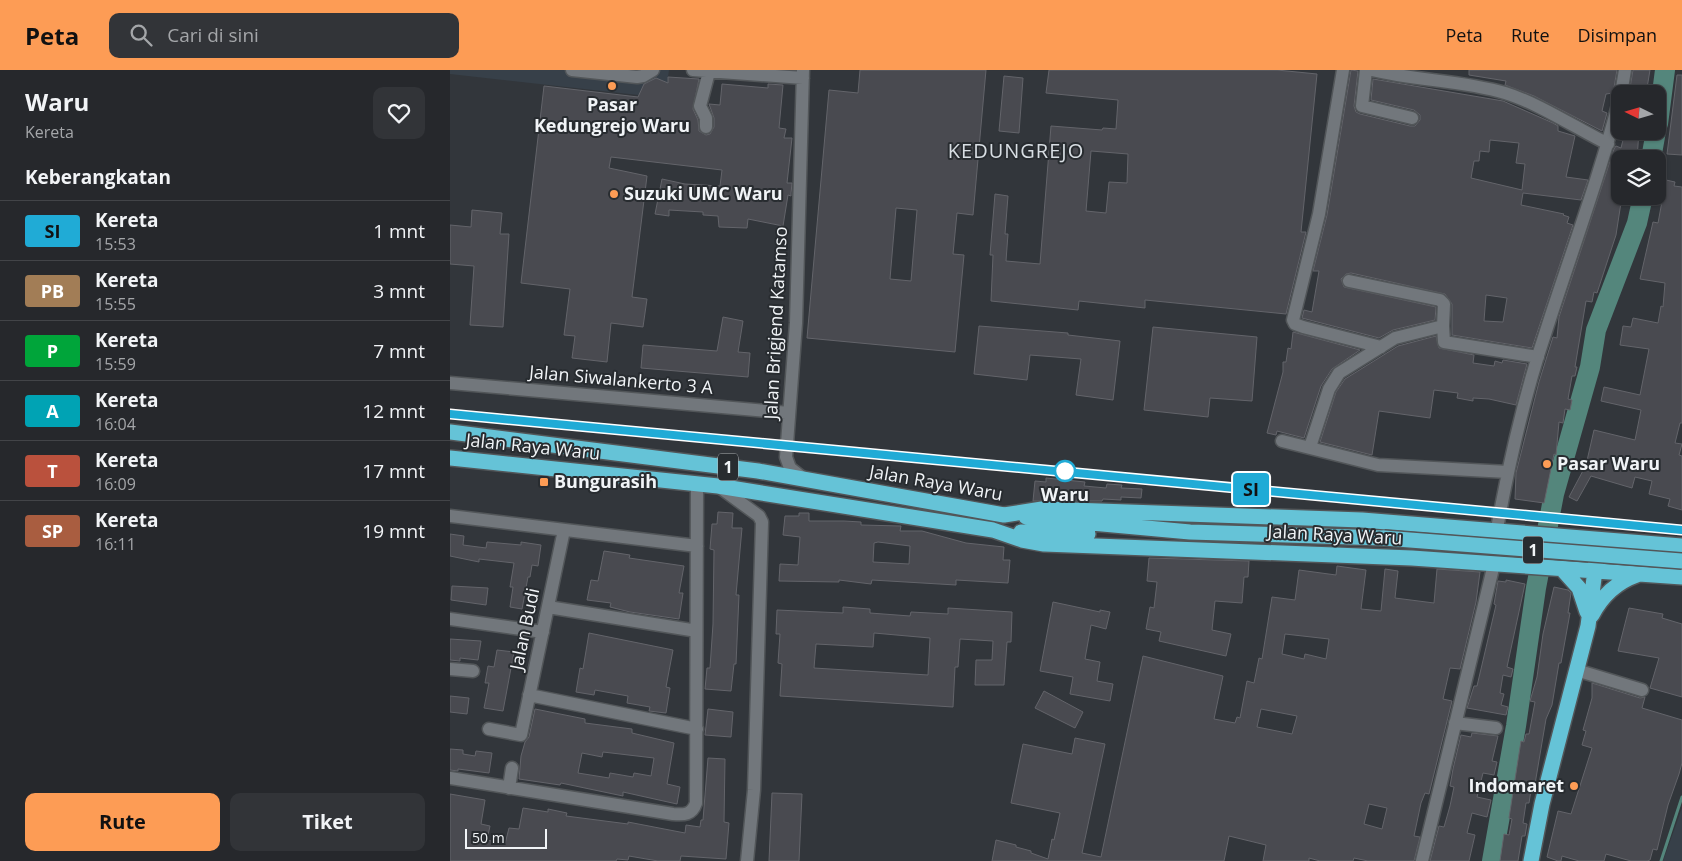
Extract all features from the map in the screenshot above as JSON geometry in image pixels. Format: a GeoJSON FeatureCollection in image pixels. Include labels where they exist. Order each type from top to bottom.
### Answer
{"type":"FeatureCollection","features":[{"type":"Feature","properties":{"kind":"highway","name":"Jalan Raya Waru"},"geometry":{"type":"LineString","coordinates":[[450,432],[758,471],[1004,515],[1042,509],[1362,520],[1497,529],[1682,546]]}},
{"type":"Feature","properties":{"kind":"highway","name":"Jalan Raya Waru"},"geometry":{"type":"LineString","coordinates":[[450,458],[718,486],[993,530],[1022,540],[1044,544],[1412,558],[1682,577]]}},
{"type":"Feature","properties":{"kind":"highway","name":"1"},"geometry":{"type":"LineString","coordinates":[[1004,515],[1070,523],[1143,526],[1190,532]]}},
{"type":"Feature","properties":{"kind":"highway","name":"1"},"geometry":{"type":"LineString","coordinates":[[993,530],[1143,535],[1190,532],[1384,538],[1682,561]]}},
{"type":"Feature","properties":{"kind":"highway"},"geometry":{"type":"LineString","coordinates":[[1570,536],[1583,550],[1582,557],[1564,569],[1579,588],[1584,600],[1588,626]]}},
{"type":"Feature","properties":{"kind":"highway"},"geometry":{"type":"LineString","coordinates":[[1588,626],[1599,538]]}},
{"type":"Feature","properties":{"kind":"highway"},"geometry":{"type":"LineString","coordinates":[[1531,861],[1542,804],[1588,626],[1595,608],[1607,593],[1628,578],[1641,574]]}},
{"type":"Feature","properties":{"kind":"street"},"geometry":{"type":"LineString","coordinates":[[572,70],[643,76],[653,70]]}},
{"type":"Feature","properties":{"kind":"street"},"geometry":{"type":"LineString","coordinates":[[693,70],[803,74]]}},
{"type":"Feature","properties":{"kind":"street"},"geometry":{"type":"LineString","coordinates":[[1343,70],[1319,214],[1294,320],[1296,324],[1302,327],[1382,347]]}},
{"type":"Feature","properties":{"kind":"street"},"geometry":{"type":"LineString","coordinates":[[1366,70],[1362,106],[1412,118]]}},
{"type":"Feature","properties":{"kind":"street"},"geometry":{"type":"LineString","coordinates":[[1372,70],[1419,75],[1473,85],[1513,96],[1608,144]]}},
{"type":"Feature","properties":{"kind":"street"},"geometry":{"type":"LineString","coordinates":[[1622,85],[1625,70]]}},
{"type":"Feature","properties":{"kind":"street"},"geometry":{"type":"LineString","coordinates":[[706,128],[706,118],[700,106],[709,72]]}},
{"type":"Feature","properties":{"kind":"street","name":"Jalan Brigjend Katamso"},"geometry":{"type":"LineString","coordinates":[[786,457],[796,323],[803,74]]}},
{"type":"Feature","properties":{"kind":"street"},"geometry":{"type":"LineString","coordinates":[[1497,529],[1508,472],[1538,357],[1611,132]]}},
{"type":"Feature","properties":{"kind":"street"},"geometry":{"type":"LineString","coordinates":[[1349,281],[1440,300],[1444,304],[1444,342],[1538,357]]}},
{"type":"Feature","properties":{"kind":"street"},"geometry":{"type":"LineString","coordinates":[[1310,447],[1329,389],[1339,373],[1401,336],[1443,326]]}},
{"type":"Feature","properties":{"kind":"street","name":"Jalan Siwalankerto 3 A"},"geometry":{"type":"LineString","coordinates":[[450,383],[788,413]]}},
{"type":"Feature","properties":{"kind":"street"},"geometry":{"type":"LineString","coordinates":[[1282,441],[1378,465],[1508,472]]}},
{"type":"Feature","properties":{"kind":"street"},"geometry":{"type":"LineString","coordinates":[[758,471],[773,467],[786,457],[790,468],[804,479]]}},
{"type":"Feature","properties":{"kind":"street"},"geometry":{"type":"LineString","coordinates":[[450,778],[673,814],[692,812],[696,803],[697,484]]}},
{"type":"Feature","properties":{"kind":"street"},"geometry":{"type":"LineString","coordinates":[[718,486],[759,516],[762,522],[754,790],[747,861]]}},
{"type":"Feature","properties":{"kind":"street"},"geometry":{"type":"LineString","coordinates":[[450,516],[696,546]]}},
{"type":"Feature","properties":{"kind":"street","name":"Jalan Budi"},"geometry":{"type":"LineString","coordinates":[[489,729],[521,735],[564,530]]}},
{"type":"Feature","properties":{"kind":"street"},"geometry":{"type":"LineString","coordinates":[[1422,861],[1494,564]]}},
{"type":"Feature","properties":{"kind":"street"},"geometry":{"type":"LineString","coordinates":[[548,607],[691,630]]}},
{"type":"Feature","properties":{"kind":"street"},"geometry":{"type":"LineString","coordinates":[[450,619],[543,632]]}},
{"type":"Feature","properties":{"kind":"street"},"geometry":{"type":"LineString","coordinates":[[450,669],[473,671]]}},
{"type":"Feature","properties":{"kind":"street"},"geometry":{"type":"LineString","coordinates":[[1576,670],[1642,690]]}},
{"type":"Feature","properties":{"kind":"street"},"geometry":{"type":"LineString","coordinates":[[529,695],[697,729]]}},
{"type":"Feature","properties":{"kind":"street"},"geometry":{"type":"LineString","coordinates":[[1455,723],[1496,728]]}},
{"type":"Feature","properties":{"kind":"street"},"geometry":{"type":"LineString","coordinates":[[509,788],[512,768]]}},
{"type":"Feature","properties":{"kind":"shaded area","name":"Pasar Kedungrejo Waru"},"geometry":{"type":"Polygon","coordinates":[[[450,70],[669,70],[665,98],[450,74],[450,70]]]}},
{"type":"Feature","properties":{"kind":"shaded area"},"geometry":{"type":"Polygon","coordinates":[[[1682,808],[1682,861],[1663,861],[1682,808]]]}},
{"type":"Feature","properties":{"kind":"building"},"geometry":{"type":"Polygon","coordinates":[[[860,70],[986,70],[973,215],[957,213],[953,254],[964,255],[955,352],[807,338],[829,90],[858,93],[860,70]],[[896,208],[890,279],[911,281],[917,210],[896,208]]]}},
{"type":"Feature","properties":{"kind":"building"},"geometry":{"type":"Polygon","coordinates":[[[1049,70],[1277,70],[1317,74],[1301,232],[1306,232],[1286,314],[1145,300],[1145,308],[1079,301],[1078,310],[991,301],[993,255],[990,255],[995,194],[1008,196],[1005,234],[1008,234],[1006,261],[1040,264],[1051,126],[1102,130],[1103,128],[1116,129],[1118,100],[1046,93],[1049,70]],[[1091,151],[1086,211],[1106,213],[1109,182],[1127,183],[1128,154],[1091,151]]]}},
{"type":"Feature","properties":{"kind":"building"},"geometry":{"type":"Polygon","coordinates":[[[1351,70],[1358,71],[1354,106],[1356,112],[1360,114],[1410,126],[1415,126],[1420,120],[1420,115],[1414,110],[1371,100],[1373,79],[1503,101],[1553,123],[1558,126],[1558,131],[1575,136],[1566,177],[1588,180],[1581,200],[1523,193],[1521,205],[1564,214],[1569,217],[1567,223],[1573,225],[1532,348],[1452,335],[1452,304],[1445,294],[1351,273],[1346,274],[1341,279],[1344,287],[1436,307],[1435,320],[1393,330],[1379,338],[1302,318],[1304,310],[1312,312],[1319,271],[1313,271],[1327,215],[1351,70]],[[1490,140],[1489,152],[1480,151],[1479,161],[1474,161],[1471,178],[1522,190],[1525,164],[1516,163],[1519,143],[1490,140]],[[1486,295],[1484,321],[1503,322],[1507,298],[1486,295]]]}},
{"type":"Feature","properties":{"kind":"building"},"geometry":{"type":"Polygon","coordinates":[[[1469,70],[1617,70],[1614,85],[1611,85],[1611,93],[1606,94],[1602,111],[1607,113],[1602,131],[1534,96],[1505,85],[1506,81],[1469,75],[1469,70]]]}},
{"type":"Feature","properties":{"kind":"building"},"geometry":{"type":"Polygon","coordinates":[[[1633,70],[1650,70],[1648,85],[1630,85],[1633,70]]]}},
{"type":"Feature","properties":{"kind":"building"},"geometry":{"type":"Polygon","coordinates":[[[1677,75],[1682,75],[1682,155],[1667,154],[1677,75]]]}},
{"type":"Feature","properties":{"kind":"building"},"geometry":{"type":"Polygon","coordinates":[[[1004,76],[1023,78],[1019,133],[999,131],[1004,76]]]}},
{"type":"Feature","properties":{"kind":"building"},"geometry":{"type":"Polygon","coordinates":[[[668,77],[699,79],[693,109],[698,120],[699,131],[706,135],[710,134],[714,127],[714,118],[709,104],[720,105],[722,84],[768,88],[768,84],[783,85],[779,128],[786,129],[784,138],[792,138],[787,183],[792,183],[791,196],[788,195],[783,226],[748,219],[747,228],[719,227],[718,216],[703,215],[703,212],[669,210],[669,216],[655,214],[662,179],[685,184],[720,186],[722,170],[611,157],[609,168],[647,176],[632,297],[647,299],[643,327],[611,323],[607,362],[572,358],[575,336],[564,335],[570,289],[521,283],[544,86],[638,97],[644,84],[656,78],[668,83],[668,77]]]}},
{"type":"Feature","properties":{"kind":"building"},"geometry":{"type":"Polygon","coordinates":[[[1623,140],[1638,140],[1638,150],[1614,150],[1616,146],[1621,148],[1623,140]]]}},
{"type":"Feature","properties":{"kind":"building"},"geometry":{"type":"Polygon","coordinates":[[[1611,158],[1611,205],[1621,205],[1616,235],[1597,293],[1594,292],[1592,302],[1586,301],[1575,367],[1577,367],[1575,376],[1572,376],[1568,399],[1572,400],[1570,410],[1565,409],[1563,423],[1559,422],[1556,455],[1554,454],[1544,503],[1515,499],[1516,473],[1539,382],[1553,337],[1557,338],[1559,317],[1611,158]]]}},
{"type":"Feature","properties":{"kind":"building"},"geometry":{"type":"Polygon","coordinates":[[[1666,180],[1675,182],[1674,186],[1682,187],[1682,423],[1680,423],[1675,443],[1682,444],[1679,455],[1682,456],[1682,510],[1668,506],[1670,499],[1649,494],[1652,481],[1635,477],[1632,488],[1591,476],[1577,501],[1569,497],[1586,465],[1594,430],[1635,440],[1641,410],[1601,401],[1604,387],[1640,395],[1649,349],[1620,345],[1623,326],[1631,327],[1633,318],[1658,323],[1661,306],[1663,307],[1665,283],[1640,279],[1653,222],[1658,223],[1661,205],[1666,205],[1666,180]]]}},
{"type":"Feature","properties":{"kind":"building"},"geometry":{"type":"Polygon","coordinates":[[[472,210],[502,213],[500,234],[509,234],[503,327],[470,325],[474,266],[450,264],[450,225],[471,227],[472,210]]]}},
{"type":"Feature","properties":{"kind":"building"},"geometry":{"type":"Polygon","coordinates":[[[723,317],[743,321],[738,352],[750,353],[748,377],[641,368],[643,345],[717,351],[723,317]]]}},
{"type":"Feature","properties":{"kind":"building"},"geometry":{"type":"Polygon","coordinates":[[[979,326],[1068,333],[1068,335],[1120,341],[1113,400],[1076,395],[1081,359],[1030,355],[1027,380],[974,374],[979,326]]]}},
{"type":"Feature","properties":{"kind":"building"},"geometry":{"type":"Polygon","coordinates":[[[1153,327],[1257,337],[1252,401],[1210,398],[1208,417],[1144,410],[1153,327]]]}},
{"type":"Feature","properties":{"kind":"building"},"geometry":{"type":"Polygon","coordinates":[[[1293,332],[1360,350],[1332,369],[1321,386],[1304,438],[1277,431],[1276,435],[1267,433],[1283,372],[1283,362],[1286,362],[1288,348],[1291,349],[1293,332]]]}},
{"type":"Feature","properties":{"kind":"building"},"geometry":{"type":"Polygon","coordinates":[[[1436,336],[1439,348],[1474,355],[1473,363],[1494,366],[1495,361],[1502,363],[1503,360],[1527,364],[1516,405],[1489,399],[1473,398],[1473,401],[1457,398],[1458,393],[1434,390],[1430,418],[1379,411],[1372,455],[1320,442],[1336,392],[1345,379],[1398,346],[1436,336]]]}},
{"type":"Feature","properties":{"kind":"building"},"geometry":{"type":"Polygon","coordinates":[[[1046,478],[1085,482],[1084,486],[1106,488],[1107,484],[1122,485],[1121,488],[1142,489],[1141,498],[1121,497],[1121,500],[1103,499],[1102,501],[1033,501],[1035,481],[1046,482],[1046,478]]]}},
{"type":"Feature","properties":{"kind":"building"},"geometry":{"type":"Polygon","coordinates":[[[718,512],[733,513],[732,528],[742,528],[736,595],[739,595],[736,664],[734,664],[731,691],[705,689],[707,668],[710,668],[713,624],[714,550],[710,549],[712,524],[717,524],[718,512]]]}},
{"type":"Feature","properties":{"kind":"building"},"geometry":{"type":"Polygon","coordinates":[[[799,513],[809,513],[809,521],[844,521],[861,522],[861,525],[901,526],[900,531],[922,531],[966,543],[1004,547],[1003,560],[1010,560],[1008,583],[956,580],[956,585],[872,580],[871,584],[839,580],[839,582],[779,581],[780,564],[798,565],[800,537],[783,535],[785,516],[799,516],[799,513]],[[874,543],[873,562],[909,564],[910,546],[874,543]]]}},
{"type":"Feature","properties":{"kind":"building"},"geometry":{"type":"Polygon","coordinates":[[[450,534],[464,536],[463,545],[486,548],[487,542],[521,545],[521,542],[541,545],[538,566],[532,565],[530,577],[528,577],[522,609],[510,607],[513,587],[510,587],[514,563],[479,559],[479,562],[450,556],[450,534]]]}},
{"type":"Feature","properties":{"kind":"building"},"geometry":{"type":"Polygon","coordinates":[[[604,551],[630,555],[629,558],[684,566],[679,593],[683,593],[679,619],[630,612],[610,607],[611,603],[587,600],[591,580],[598,581],[604,551]]]}},
{"type":"Feature","properties":{"kind":"building"},"geometry":{"type":"Polygon","coordinates":[[[1149,558],[1249,561],[1248,577],[1244,577],[1242,603],[1215,601],[1212,630],[1231,634],[1226,656],[1159,641],[1161,632],[1146,629],[1150,607],[1154,608],[1157,582],[1147,581],[1149,558]]]}},
{"type":"Feature","properties":{"kind":"building"},"geometry":{"type":"Polygon","coordinates":[[[1337,566],[1366,570],[1361,609],[1381,611],[1385,569],[1398,571],[1395,598],[1434,603],[1437,569],[1480,572],[1476,602],[1460,669],[1450,668],[1443,699],[1452,701],[1429,794],[1425,793],[1421,803],[1414,836],[1420,837],[1414,861],[1368,861],[1354,858],[1353,861],[1320,861],[1309,858],[1309,861],[1263,861],[1266,845],[1229,836],[1224,861],[992,861],[996,840],[1016,845],[1016,847],[1031,851],[1031,853],[1048,859],[1052,839],[1054,840],[1060,813],[1011,803],[1023,744],[1072,754],[1075,738],[1105,744],[1082,853],[1101,857],[1143,656],[1223,676],[1214,719],[1235,723],[1237,717],[1240,718],[1247,681],[1254,683],[1259,658],[1262,659],[1272,597],[1295,600],[1299,570],[1336,575],[1337,566]],[[1285,634],[1282,654],[1304,659],[1305,654],[1326,659],[1329,639],[1285,634]],[[1261,709],[1257,727],[1292,734],[1297,716],[1261,709]],[[1369,804],[1364,824],[1382,829],[1387,808],[1369,804]]]}},
{"type":"Feature","properties":{"kind":"building"},"geometry":{"type":"Polygon","coordinates":[[[1506,580],[1525,584],[1507,667],[1513,669],[1511,677],[1503,675],[1500,693],[1504,694],[1501,705],[1508,707],[1506,715],[1467,708],[1474,686],[1477,686],[1496,605],[1494,604],[1498,581],[1506,582],[1506,580]]]}},
{"type":"Feature","properties":{"kind":"building"},"geometry":{"type":"Polygon","coordinates":[[[452,586],[488,588],[486,605],[451,600],[452,586]]]}},
{"type":"Feature","properties":{"kind":"building"},"geometry":{"type":"Polygon","coordinates":[[[1554,587],[1568,590],[1571,593],[1568,613],[1570,613],[1561,663],[1559,663],[1552,705],[1546,719],[1535,784],[1532,784],[1529,803],[1526,803],[1523,823],[1527,824],[1525,836],[1522,836],[1518,861],[1500,861],[1504,834],[1509,835],[1512,819],[1509,818],[1521,741],[1524,742],[1526,734],[1529,734],[1535,702],[1530,701],[1537,677],[1543,634],[1554,587]]]}},
{"type":"Feature","properties":{"kind":"building"},"geometry":{"type":"Polygon","coordinates":[[[1053,602],[1100,612],[1100,610],[1110,612],[1106,629],[1091,625],[1085,659],[1100,662],[1097,681],[1113,684],[1110,701],[1070,694],[1073,677],[1040,671],[1053,602]]]}},
{"type":"Feature","properties":{"kind":"building"},"geometry":{"type":"Polygon","coordinates":[[[843,607],[870,609],[870,613],[910,616],[911,612],[948,614],[948,608],[1012,612],[1011,642],[1007,642],[1004,685],[975,685],[976,660],[992,660],[993,641],[960,639],[958,667],[955,667],[953,707],[780,696],[782,664],[778,663],[780,634],[776,634],[777,610],[843,613],[843,607]],[[874,633],[873,647],[816,644],[814,668],[928,675],[930,638],[874,633]]]}},
{"type":"Feature","properties":{"kind":"building"},"geometry":{"type":"Polygon","coordinates":[[[1629,608],[1663,614],[1662,618],[1682,624],[1682,697],[1650,688],[1659,658],[1618,651],[1629,608]]]}},
{"type":"Feature","properties":{"kind":"building"},"geometry":{"type":"Polygon","coordinates":[[[589,633],[673,650],[666,687],[670,688],[666,713],[649,711],[650,707],[627,703],[628,696],[595,690],[594,695],[576,692],[580,668],[583,669],[589,633]]]}},
{"type":"Feature","properties":{"kind":"building"},"geometry":{"type":"Polygon","coordinates":[[[450,639],[481,641],[478,660],[460,658],[460,661],[450,660],[450,639]]]}},
{"type":"Feature","properties":{"kind":"building"},"geometry":{"type":"Polygon","coordinates":[[[497,650],[514,652],[503,711],[484,708],[489,683],[485,683],[488,666],[494,667],[497,650]]]}},
{"type":"Feature","properties":{"kind":"building"},"geometry":{"type":"Polygon","coordinates":[[[1592,683],[1640,698],[1645,697],[1642,708],[1682,720],[1682,763],[1668,805],[1657,850],[1653,849],[1650,860],[1647,861],[1631,861],[1606,854],[1604,861],[1579,861],[1562,856],[1561,861],[1558,861],[1547,857],[1558,811],[1571,814],[1592,748],[1582,745],[1586,731],[1583,730],[1592,698],[1592,683]]]}},
{"type":"Feature","properties":{"kind":"building"},"geometry":{"type":"Polygon","coordinates":[[[1044,691],[1083,712],[1075,728],[1035,708],[1044,691]]]}},
{"type":"Feature","properties":{"kind":"building"},"geometry":{"type":"Polygon","coordinates":[[[450,696],[469,698],[467,714],[450,712],[450,696]]]}},
{"type":"Feature","properties":{"kind":"building"},"geometry":{"type":"Polygon","coordinates":[[[535,709],[585,719],[585,723],[632,729],[632,733],[674,743],[667,784],[680,787],[677,804],[623,792],[623,796],[561,783],[560,785],[519,779],[521,756],[525,742],[529,737],[535,709]],[[603,752],[602,757],[582,753],[578,773],[609,778],[610,773],[633,777],[634,773],[651,776],[654,758],[603,752]]]}},
{"type":"Feature","properties":{"kind":"building"},"geometry":{"type":"Polygon","coordinates":[[[708,709],[733,712],[731,737],[705,735],[708,709]]]}},
{"type":"Feature","properties":{"kind":"building"},"geometry":{"type":"Polygon","coordinates":[[[1472,733],[1498,736],[1492,761],[1497,762],[1494,775],[1483,773],[1477,797],[1491,800],[1487,817],[1472,813],[1467,833],[1475,835],[1469,861],[1430,861],[1439,826],[1444,827],[1450,806],[1454,787],[1450,786],[1461,735],[1471,737],[1472,733]]]}},
{"type":"Feature","properties":{"kind":"building"},"geometry":{"type":"Polygon","coordinates":[[[450,749],[463,750],[463,754],[475,756],[476,751],[492,753],[489,773],[458,769],[458,771],[450,770],[450,749]]]}},
{"type":"Feature","properties":{"kind":"building"},"geometry":{"type":"Polygon","coordinates":[[[708,758],[725,759],[724,822],[729,823],[726,859],[681,856],[680,861],[658,861],[629,856],[628,860],[617,859],[616,861],[450,861],[450,794],[485,800],[481,824],[490,826],[487,840],[505,844],[509,828],[519,829],[523,808],[548,812],[548,809],[567,813],[566,816],[628,824],[628,822],[685,833],[686,825],[700,827],[701,820],[703,820],[708,758]]]}},
{"type":"Feature","properties":{"kind":"building"},"geometry":{"type":"Polygon","coordinates":[[[772,793],[802,794],[799,861],[769,861],[772,793]]]}},
{"type":"Feature","properties":{"kind":"waterway"},"geometry":{"type":"LineString","coordinates":[[1663,85],[1665,70]]}},
{"type":"Feature","properties":{"kind":"waterway"},"geometry":{"type":"LineString","coordinates":[[1653,150],[1654,140]]}},
{"type":"Feature","properties":{"kind":"waterway"},"geometry":{"type":"LineString","coordinates":[[1492,861],[1516,726],[1536,588],[1554,494],[1590,367],[1596,330],[1637,223],[1641,205]]}},
{"type":"Feature","properties":{"kind":"waterway"},"geometry":{"type":"LineString","coordinates":[[1661,861],[1682,797]]}},
{"type":"Feature","properties":{"kind":"railway"},"geometry":{"type":"LineString","coordinates":[[450,414],[1682,530]]}},
{"type":"Feature","properties":{"kind":"train","name":"SI"},"geometry":{"type":"LineString","coordinates":[[450,414],[1682,530]]}},
{"type":"Feature","properties":{"kind":"place","name":"Pasar Kedungrejo Waru"},"geometry":{"type":"Point","coordinates":[612,86]}},
{"type":"Feature","properties":{"kind":"place","name":"Suzuki UMC Waru"},"geometry":{"type":"Point","coordinates":[614,194]}},
{"type":"Feature","properties":{"kind":"place","name":"Pasar Waru"},"geometry":{"type":"Point","coordinates":[1547,464]}},
{"type":"Feature","properties":{"kind":"place","name":"Waru"},"geometry":{"type":"Point","coordinates":[1065,471]}},
{"type":"Feature","properties":{"kind":"place","name":"Bungurasih"},"geometry":{"type":"Point","coordinates":[544,482]}},
{"type":"Feature","properties":{"kind":"place","name":"Indomaret"},"geometry":{"type":"Point","coordinates":[1574,786]}},
{"type":"Feature","properties":{"kind":"district","name":"KEDUNGREJO"},"geometry":{"type":"Point","coordinates":[1016,151]}}]}
